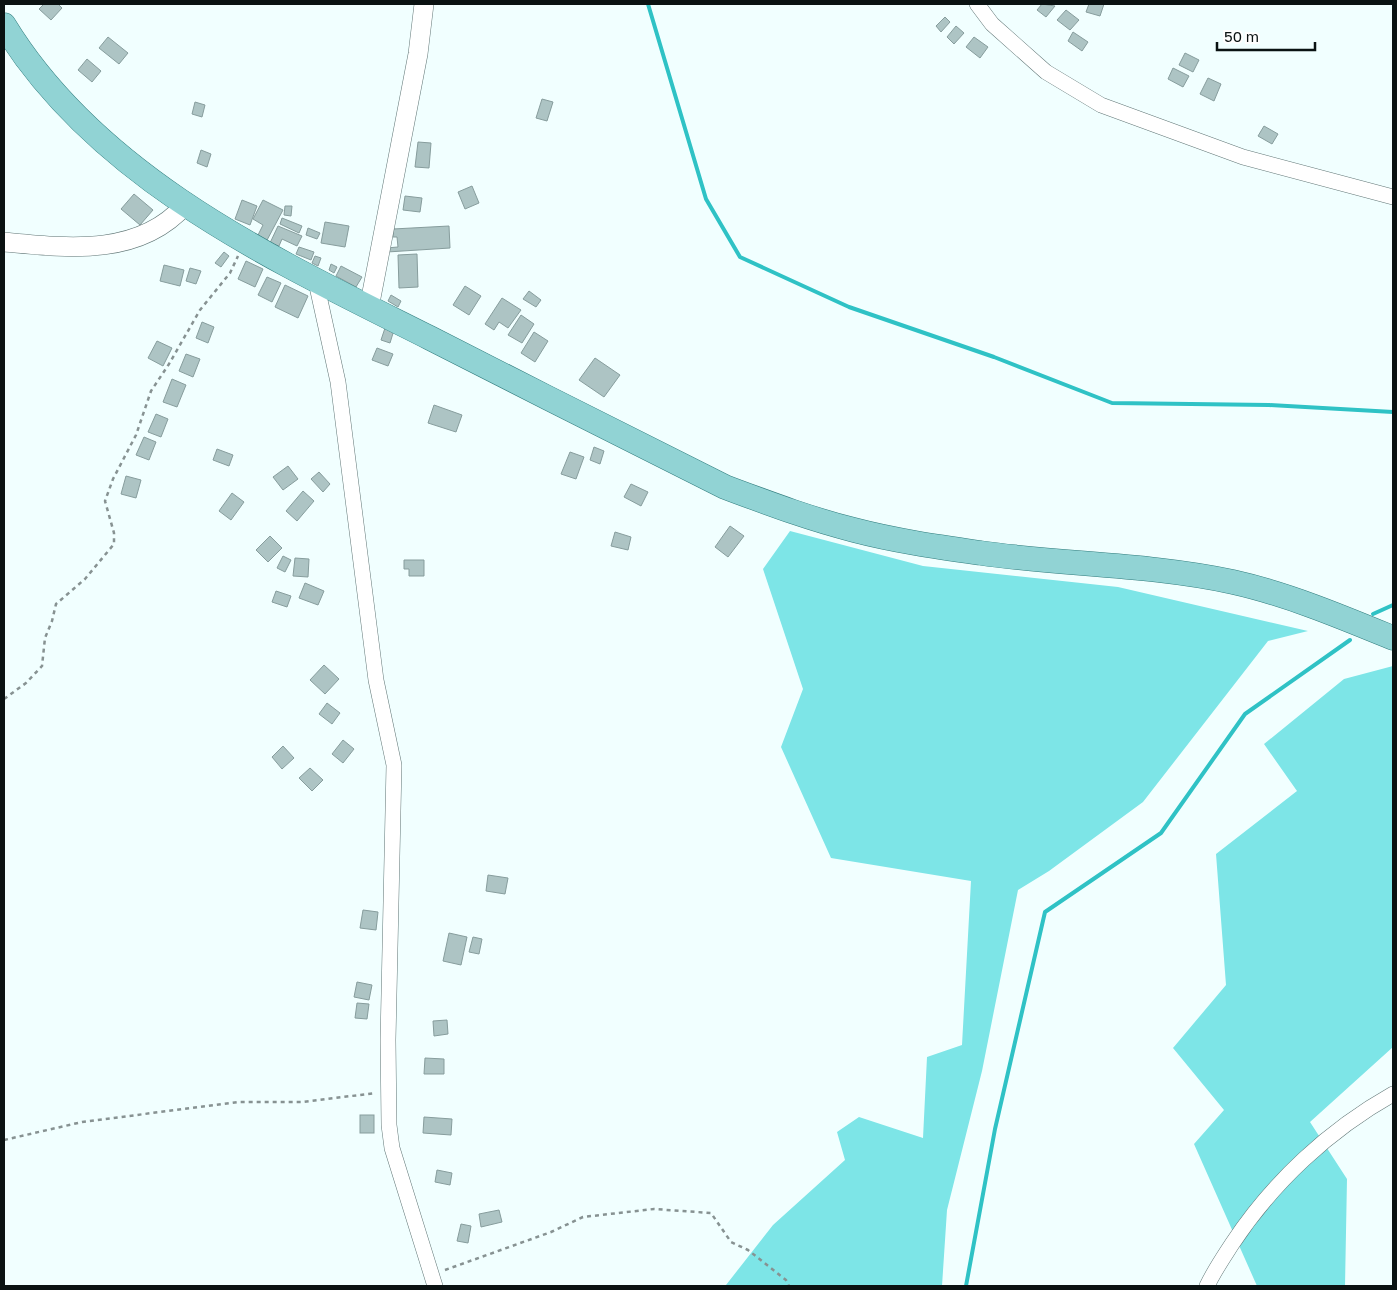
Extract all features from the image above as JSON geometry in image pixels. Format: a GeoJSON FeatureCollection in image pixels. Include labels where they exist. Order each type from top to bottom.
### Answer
{"type":"FeatureCollection","features":[{"type":"Feature","properties":{"kind":"main road"},"geometry":{"type":"LineString","coordinates":[[4,25],[41,79],[70,109],[111,147],[185,205],[316,282],[725,488],[796,513],[855,530],[973,552],[1192,574],[1235,583],[1282,597],[1393,638]]}},
{"type":"Feature","properties":{"kind":"street"},"geometry":{"type":"LineString","coordinates":[[369,308],[418,54],[424,4]]}},
{"type":"Feature","properties":{"kind":"street"},"geometry":{"type":"LineString","coordinates":[[977,4],[992,24],[1046,72],[1101,105],[1243,157],[1393,197]]}},
{"type":"Feature","properties":{"kind":"street"},"geometry":{"type":"LineString","coordinates":[[4,242],[77,248],[130,240],[160,228],[172,220],[185,205]]}},
{"type":"Feature","properties":{"kind":"street"},"geometry":{"type":"LineString","coordinates":[[316,282],[338,382],[376,680],[394,765],[388,1040],[389,1125],[392,1148],[433,1280]]}},
{"type":"Feature","properties":{"kind":"street"},"geometry":{"type":"LineString","coordinates":[[1207,1286],[1213,1273],[1253,1213],[1291,1170],[1339,1130],[1393,1094]]}},
{"type":"Feature","properties":{"kind":"path"},"geometry":{"type":"LineString","coordinates":[[4,700],[26,683],[42,666],[45,638],[56,604],[85,579],[114,544],[114,533],[105,501],[113,479],[136,435],[150,391],[170,364],[200,310],[230,272],[245,241]]}},
{"type":"Feature","properties":{"kind":"path"},"geometry":{"type":"LineString","coordinates":[[4,1140],[82,1122],[238,1102],[302,1102],[389,1092]]}},
{"type":"Feature","properties":{"kind":"path"},"geometry":{"type":"LineString","coordinates":[[433,1280],[583,1217],[654,1209],[711,1213],[731,1242],[755,1256],[786,1280],[788,1286]]}},
{"type":"Feature","properties":{"kind":"shaded area"},"geometry":{"type":"Polygon","coordinates":[[[790,531],[923,566],[1118,587],[1308,631],[1268,641],[1143,802],[1049,871],[1018,890],[982,1071],[947,1210],[942,1286],[726,1285],[773,1225],[845,1160],[837,1132],[859,1117],[923,1138],[927,1057],[962,1045],[971,881],[831,858],[781,747],[803,689],[763,569],[790,531]]]}},
{"type":"Feature","properties":{"kind":"shaded area"},"geometry":{"type":"Polygon","coordinates":[[[1393,666],[1393,1047],[1310,1122],[1347,1179],[1345,1286],[1257,1286],[1194,1144],[1224,1110],[1173,1048],[1226,985],[1216,854],[1297,791],[1264,744],[1344,679],[1393,666]]]}},
{"type":"Feature","properties":{"kind":"building"},"geometry":{"type":"Polygon","coordinates":[[[44,4],[58,4],[62,8],[51,20],[39,9],[44,4]]]}},
{"type":"Feature","properties":{"kind":"building"},"geometry":{"type":"Polygon","coordinates":[[[1042,4],[1055,6],[1046,17],[1037,10],[1042,4]]]}},
{"type":"Feature","properties":{"kind":"building"},"geometry":{"type":"Polygon","coordinates":[[[1089,4],[1104,4],[1100,16],[1086,12],[1089,4]]]}},
{"type":"Feature","properties":{"kind":"building"},"geometry":{"type":"Polygon","coordinates":[[[1066,10],[1079,20],[1070,30],[1057,20],[1066,10]]]}},
{"type":"Feature","properties":{"kind":"building"},"geometry":{"type":"Polygon","coordinates":[[[945,17],[950,22],[941,32],[936,26],[945,17]]]}},
{"type":"Feature","properties":{"kind":"building"},"geometry":{"type":"Polygon","coordinates":[[[956,26],[964,33],[954,44],[947,37],[956,26]]]}},
{"type":"Feature","properties":{"kind":"building"},"geometry":{"type":"Polygon","coordinates":[[[1073,32],[1088,42],[1082,51],[1068,41],[1073,32]]]}},
{"type":"Feature","properties":{"kind":"building"},"geometry":{"type":"Polygon","coordinates":[[[108,37],[128,53],[119,64],[99,48],[108,37]]]}},
{"type":"Feature","properties":{"kind":"building"},"geometry":{"type":"Polygon","coordinates":[[[974,37],[988,47],[980,58],[966,47],[974,37]]]}},
{"type":"Feature","properties":{"kind":"building"},"geometry":{"type":"Polygon","coordinates":[[[1185,53],[1199,60],[1193,72],[1179,65],[1185,53]]]}},
{"type":"Feature","properties":{"kind":"building"},"geometry":{"type":"Polygon","coordinates":[[[87,59],[101,71],[92,82],[78,70],[87,59]]]}},
{"type":"Feature","properties":{"kind":"building"},"geometry":{"type":"Polygon","coordinates":[[[1173,68],[1189,76],[1183,87],[1168,79],[1173,68]]]}},
{"type":"Feature","properties":{"kind":"building"},"geometry":{"type":"Polygon","coordinates":[[[1208,78],[1221,84],[1214,101],[1200,94],[1208,78]]]}},
{"type":"Feature","properties":{"kind":"building"},"geometry":{"type":"Polygon","coordinates":[[[542,99],[553,102],[547,121],[536,118],[542,99]]]}},
{"type":"Feature","properties":{"kind":"building"},"geometry":{"type":"Polygon","coordinates":[[[195,102],[205,105],[202,117],[192,114],[195,102]]]}},
{"type":"Feature","properties":{"kind":"building"},"geometry":{"type":"Polygon","coordinates":[[[1264,126],[1278,134],[1272,144],[1258,136],[1264,126]]]}},
{"type":"Feature","properties":{"kind":"building"},"geometry":{"type":"Polygon","coordinates":[[[418,142],[431,143],[429,168],[415,167],[418,142]]]}},
{"type":"Feature","properties":{"kind":"building"},"geometry":{"type":"Polygon","coordinates":[[[201,150],[211,154],[207,167],[197,163],[201,150]]]}},
{"type":"Feature","properties":{"kind":"building"},"geometry":{"type":"Polygon","coordinates":[[[472,186],[479,203],[465,209],[458,192],[472,186]]]}},
{"type":"Feature","properties":{"kind":"building"},"geometry":{"type":"Polygon","coordinates":[[[134,194],[153,210],[140,225],[121,209],[134,194]]]}},
{"type":"Feature","properties":{"kind":"building"},"geometry":{"type":"Polygon","coordinates":[[[405,196],[422,198],[420,212],[403,210],[405,196]]]}},
{"type":"Feature","properties":{"kind":"building"},"geometry":{"type":"Polygon","coordinates":[[[242,200],[257,206],[250,225],[235,219],[242,200]]]}},
{"type":"Feature","properties":{"kind":"building"},"geometry":{"type":"Polygon","coordinates":[[[263,200],[283,210],[266,242],[257,237],[263,225],[253,219],[263,200]]]}},
{"type":"Feature","properties":{"kind":"building"},"geometry":{"type":"Polygon","coordinates":[[[285,206],[292,206],[291,216],[284,215],[285,206]]]}},
{"type":"Feature","properties":{"kind":"building"},"geometry":{"type":"Polygon","coordinates":[[[282,218],[302,226],[299,233],[280,224],[282,218]]]}},
{"type":"Feature","properties":{"kind":"building"},"geometry":{"type":"Polygon","coordinates":[[[325,222],[349,226],[345,247],[321,243],[325,222]]]}},
{"type":"Feature","properties":{"kind":"building"},"geometry":{"type":"Polygon","coordinates":[[[278,226],[302,236],[297,246],[282,239],[279,246],[270,243],[278,226]]]}},
{"type":"Feature","properties":{"kind":"building"},"geometry":{"type":"Polygon","coordinates":[[[449,226],[450,248],[387,252],[386,248],[398,247],[397,237],[393,237],[393,229],[449,226]]]}},
{"type":"Feature","properties":{"kind":"building"},"geometry":{"type":"Polygon","coordinates":[[[308,228],[320,233],[317,239],[306,235],[308,228]]]}},
{"type":"Feature","properties":{"kind":"building"},"geometry":{"type":"Polygon","coordinates":[[[299,247],[314,252],[311,260],[296,254],[299,247]]]}},
{"type":"Feature","properties":{"kind":"building"},"geometry":{"type":"Polygon","coordinates":[[[224,252],[229,256],[221,267],[215,263],[224,252]]]}},
{"type":"Feature","properties":{"kind":"building"},"geometry":{"type":"Polygon","coordinates":[[[417,254],[418,287],[399,288],[398,255],[417,254]]]}},
{"type":"Feature","properties":{"kind":"building"},"geometry":{"type":"Polygon","coordinates":[[[315,256],[321,258],[318,266],[312,263],[315,256]]]}},
{"type":"Feature","properties":{"kind":"building"},"geometry":{"type":"Polygon","coordinates":[[[246,261],[263,269],[255,287],[238,279],[246,261]]]}},
{"type":"Feature","properties":{"kind":"building"},"geometry":{"type":"Polygon","coordinates":[[[331,264],[337,267],[334,273],[329,270],[331,264]]]}},
{"type":"Feature","properties":{"kind":"building"},"geometry":{"type":"Polygon","coordinates":[[[164,265],[184,270],[180,286],[160,281],[164,265]]]}},
{"type":"Feature","properties":{"kind":"building"},"geometry":{"type":"Polygon","coordinates":[[[341,266],[362,277],[356,287],[336,276],[341,266]]]}},
{"type":"Feature","properties":{"kind":"building"},"geometry":{"type":"Polygon","coordinates":[[[190,268],[201,271],[196,284],[186,281],[190,268]]]}},
{"type":"Feature","properties":{"kind":"building"},"geometry":{"type":"Polygon","coordinates":[[[267,277],[281,283],[272,302],[258,295],[267,277]]]}},
{"type":"Feature","properties":{"kind":"building"},"geometry":{"type":"Polygon","coordinates":[[[285,285],[308,296],[298,318],[275,307],[285,285]]]}},
{"type":"Feature","properties":{"kind":"building"},"geometry":{"type":"Polygon","coordinates":[[[465,286],[481,296],[469,315],[453,305],[465,286]]]}},
{"type":"Feature","properties":{"kind":"building"},"geometry":{"type":"Polygon","coordinates":[[[529,291],[541,300],[536,307],[523,299],[529,291]]]}},
{"type":"Feature","properties":{"kind":"building"},"geometry":{"type":"Polygon","coordinates":[[[391,295],[401,301],[398,307],[388,301],[391,295]]]}},
{"type":"Feature","properties":{"kind":"building"},"geometry":{"type":"Polygon","coordinates":[[[502,298],[521,310],[508,328],[499,322],[494,330],[485,324],[502,298]]]}},
{"type":"Feature","properties":{"kind":"building"},"geometry":{"type":"Polygon","coordinates":[[[521,315],[534,324],[522,343],[508,335],[521,315]]]}},
{"type":"Feature","properties":{"kind":"building"},"geometry":{"type":"Polygon","coordinates":[[[202,322],[214,327],[208,343],[196,338],[202,322]]]}},
{"type":"Feature","properties":{"kind":"building"},"geometry":{"type":"Polygon","coordinates":[[[385,328],[394,330],[390,343],[381,340],[385,328]]]}},
{"type":"Feature","properties":{"kind":"building"},"geometry":{"type":"Polygon","coordinates":[[[534,332],[548,341],[535,362],[521,353],[534,332]]]}},
{"type":"Feature","properties":{"kind":"building"},"geometry":{"type":"Polygon","coordinates":[[[157,341],[172,348],[163,366],[148,358],[157,341]]]}},
{"type":"Feature","properties":{"kind":"building"},"geometry":{"type":"Polygon","coordinates":[[[377,348],[393,354],[388,366],[372,360],[377,348]]]}},
{"type":"Feature","properties":{"kind":"building"},"geometry":{"type":"Polygon","coordinates":[[[186,354],[200,359],[193,377],[179,371],[186,354]]]}},
{"type":"Feature","properties":{"kind":"building"},"geometry":{"type":"Polygon","coordinates":[[[595,358],[620,375],[604,397],[579,380],[595,358]]]}},
{"type":"Feature","properties":{"kind":"building"},"geometry":{"type":"Polygon","coordinates":[[[172,379],[186,385],[177,407],[163,402],[172,379]]]}},
{"type":"Feature","properties":{"kind":"building"},"geometry":{"type":"Polygon","coordinates":[[[434,405],[462,415],[456,432],[428,423],[434,405]]]}},
{"type":"Feature","properties":{"kind":"building"},"geometry":{"type":"Polygon","coordinates":[[[156,414],[168,419],[161,437],[148,432],[156,414]]]}},
{"type":"Feature","properties":{"kind":"building"},"geometry":{"type":"Polygon","coordinates":[[[144,437],[156,442],[149,460],[136,455],[144,437]]]}},
{"type":"Feature","properties":{"kind":"building"},"geometry":{"type":"Polygon","coordinates":[[[594,447],[604,451],[600,464],[590,460],[594,447]]]}},
{"type":"Feature","properties":{"kind":"building"},"geometry":{"type":"Polygon","coordinates":[[[217,449],[233,455],[229,466],[213,460],[217,449]]]}},
{"type":"Feature","properties":{"kind":"building"},"geometry":{"type":"Polygon","coordinates":[[[570,452],[584,457],[576,479],[561,474],[570,452]]]}},
{"type":"Feature","properties":{"kind":"building"},"geometry":{"type":"Polygon","coordinates":[[[288,466],[298,479],[283,490],[273,477],[288,466]]]}},
{"type":"Feature","properties":{"kind":"building"},"geometry":{"type":"Polygon","coordinates":[[[319,472],[330,484],[323,492],[311,479],[319,472]]]}},
{"type":"Feature","properties":{"kind":"building"},"geometry":{"type":"Polygon","coordinates":[[[126,476],[141,480],[136,498],[121,494],[126,476]]]}},
{"type":"Feature","properties":{"kind":"building"},"geometry":{"type":"Polygon","coordinates":[[[631,484],[648,492],[641,506],[624,497],[631,484]]]}},
{"type":"Feature","properties":{"kind":"building"},"geometry":{"type":"Polygon","coordinates":[[[303,491],[314,501],[297,521],[286,511],[303,491]]]}},
{"type":"Feature","properties":{"kind":"building"},"geometry":{"type":"Polygon","coordinates":[[[232,493],[244,502],[231,520],[219,511],[232,493]]]}},
{"type":"Feature","properties":{"kind":"building"},"geometry":{"type":"Polygon","coordinates":[[[730,526],[744,536],[728,557],[715,547],[730,526]]]}},
{"type":"Feature","properties":{"kind":"building"},"geometry":{"type":"Polygon","coordinates":[[[615,532],[631,537],[628,550],[611,546],[615,532]]]}},
{"type":"Feature","properties":{"kind":"building"},"geometry":{"type":"Polygon","coordinates":[[[270,536],[282,548],[268,562],[256,550],[270,536]]]}},
{"type":"Feature","properties":{"kind":"building"},"geometry":{"type":"Polygon","coordinates":[[[283,556],[291,560],[285,572],[277,568],[283,556]]]}},
{"type":"Feature","properties":{"kind":"building"},"geometry":{"type":"Polygon","coordinates":[[[295,558],[309,559],[308,577],[293,576],[295,558]]]}},
{"type":"Feature","properties":{"kind":"building"},"geometry":{"type":"Polygon","coordinates":[[[404,560],[424,560],[424,576],[409,576],[409,569],[404,569],[404,560]]]}},
{"type":"Feature","properties":{"kind":"building"},"geometry":{"type":"Polygon","coordinates":[[[305,583],[324,591],[318,605],[299,598],[305,583]]]}},
{"type":"Feature","properties":{"kind":"building"},"geometry":{"type":"Polygon","coordinates":[[[276,591],[291,596],[287,607],[272,602],[276,591]]]}},
{"type":"Feature","properties":{"kind":"building"},"geometry":{"type":"Polygon","coordinates":[[[324,665],[339,679],[325,694],[310,680],[324,665]]]}},
{"type":"Feature","properties":{"kind":"building"},"geometry":{"type":"Polygon","coordinates":[[[327,703],[340,713],[332,724],[319,714],[327,703]]]}},
{"type":"Feature","properties":{"kind":"building"},"geometry":{"type":"Polygon","coordinates":[[[343,740],[354,749],[343,763],[332,754],[343,740]]]}},
{"type":"Feature","properties":{"kind":"building"},"geometry":{"type":"Polygon","coordinates":[[[283,746],[294,758],[282,769],[272,757],[283,746]]]}},
{"type":"Feature","properties":{"kind":"building"},"geometry":{"type":"Polygon","coordinates":[[[310,768],[323,780],[312,791],[299,778],[310,768]]]}},
{"type":"Feature","properties":{"kind":"building"},"geometry":{"type":"Polygon","coordinates":[[[488,875],[508,878],[505,894],[486,891],[488,875]]]}},
{"type":"Feature","properties":{"kind":"building"},"geometry":{"type":"Polygon","coordinates":[[[363,910],[378,912],[376,930],[360,928],[363,910]]]}},
{"type":"Feature","properties":{"kind":"building"},"geometry":{"type":"Polygon","coordinates":[[[449,933],[467,937],[461,965],[443,961],[449,933]]]}},
{"type":"Feature","properties":{"kind":"building"},"geometry":{"type":"Polygon","coordinates":[[[473,937],[482,939],[479,954],[469,952],[473,937]]]}},
{"type":"Feature","properties":{"kind":"building"},"geometry":{"type":"Polygon","coordinates":[[[357,982],[372,985],[369,1000],[354,997],[357,982]]]}},
{"type":"Feature","properties":{"kind":"building"},"geometry":{"type":"Polygon","coordinates":[[[357,1003],[369,1004],[367,1019],[355,1018],[357,1003]]]}},
{"type":"Feature","properties":{"kind":"building"},"geometry":{"type":"Polygon","coordinates":[[[447,1020],[448,1034],[434,1036],[433,1021],[447,1020]]]}},
{"type":"Feature","properties":{"kind":"building"},"geometry":{"type":"Polygon","coordinates":[[[425,1058],[444,1059],[444,1074],[424,1074],[425,1058]]]}},
{"type":"Feature","properties":{"kind":"building"},"geometry":{"type":"Polygon","coordinates":[[[360,1115],[374,1115],[374,1133],[360,1133],[360,1115]]]}},
{"type":"Feature","properties":{"kind":"building"},"geometry":{"type":"Polygon","coordinates":[[[424,1117],[452,1119],[451,1135],[423,1133],[424,1117]]]}},
{"type":"Feature","properties":{"kind":"building"},"geometry":{"type":"Polygon","coordinates":[[[437,1170],[452,1173],[450,1185],[435,1182],[437,1170]]]}},
{"type":"Feature","properties":{"kind":"building"},"geometry":{"type":"Polygon","coordinates":[[[499,1210],[502,1222],[481,1227],[479,1214],[499,1210]]]}},
{"type":"Feature","properties":{"kind":"building"},"geometry":{"type":"Polygon","coordinates":[[[461,1224],[471,1226],[468,1243],[457,1241],[461,1224]]]}},
{"type":"Feature","properties":{"kind":"waterway"},"geometry":{"type":"LineString","coordinates":[[648,4],[706,199],[740,257],[849,307],[994,357],[1112,403],[1269,405],[1393,412]]}},
{"type":"Feature","properties":{"kind":"waterway"},"geometry":{"type":"LineString","coordinates":[[1373,614],[1393,605]]}},
{"type":"Feature","properties":{"kind":"waterway"},"geometry":{"type":"LineString","coordinates":[[966,1286],[995,1129],[1045,912],[1161,833],[1245,714],[1350,640]]}}]}
